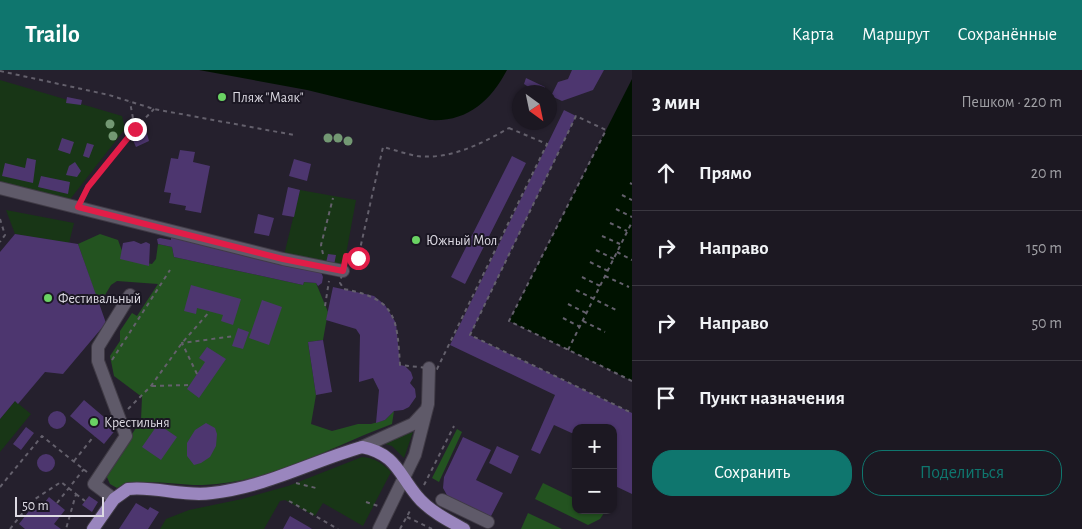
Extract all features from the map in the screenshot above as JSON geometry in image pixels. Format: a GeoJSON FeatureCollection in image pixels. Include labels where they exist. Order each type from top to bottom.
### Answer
{"type":"FeatureCollection","features":[{"type":"Feature","properties":{"kind":"main road"},"geometry":{"type":"LineString","coordinates":[[92,529],[114,499],[128,489],[190,495],[212,493],[293,478],[362,447],[385,455],[406,477],[417,497],[450,522],[464,529]]}},
{"type":"Feature","properties":{"kind":"street"},"geometry":{"type":"LineString","coordinates":[[0,188],[283,259],[343,271]]}},
{"type":"Feature","properties":{"kind":"street"},"geometry":{"type":"LineString","coordinates":[[114,499],[94,484],[126,436],[98,361],[98,347],[130,295]]}},
{"type":"Feature","properties":{"kind":"street"},"geometry":{"type":"LineString","coordinates":[[379,529],[415,456],[428,404],[424,370]]}},
{"type":"Feature","properties":{"kind":"street"},"geometry":{"type":"LineString","coordinates":[[362,447],[413,424],[425,413],[428,404]]}},
{"type":"Feature","properties":{"kind":"street"},"geometry":{"type":"LineString","coordinates":[[442,500],[488,522]]}},
{"type":"Feature","properties":{"kind":"path"},"geometry":{"type":"LineString","coordinates":[[0,71],[154,109],[294,135]]}},
{"type":"Feature","properties":{"kind":"path"},"geometry":{"type":"LineString","coordinates":[[130,102],[135,129]]}},
{"type":"Feature","properties":{"kind":"path"},"geometry":{"type":"LineString","coordinates":[[78,207],[88,187],[135,129],[154,109]]}},
{"type":"Feature","properties":{"kind":"path"},"geometry":{"type":"LineString","coordinates":[[632,381],[509,322],[606,130],[576,116],[470,335],[632,412]]}},
{"type":"Feature","properties":{"kind":"path"},"geometry":{"type":"LineString","coordinates":[[509,128],[548,144],[437,369],[400,365],[398,330],[389,310],[380,300],[366,293],[344,289],[340,282],[343,271],[346,256],[358,258],[384,148],[417,156],[437,156],[474,147],[509,128]]}},
{"type":"Feature","properties":{"kind":"path"},"geometry":{"type":"LineString","coordinates":[[622,195],[632,200]]}},
{"type":"Feature","properties":{"kind":"path"},"geometry":{"type":"LineString","coordinates":[[324,267],[321,245],[333,198]]}},
{"type":"Feature","properties":{"kind":"path"},"geometry":{"type":"LineString","coordinates":[[616,209],[632,217]]}},
{"type":"Feature","properties":{"kind":"path"},"geometry":{"type":"LineString","coordinates":[[0,219],[5,235],[0,242]]}},
{"type":"Feature","properties":{"kind":"path"},"geometry":{"type":"LineString","coordinates":[[568,350],[632,222]]}},
{"type":"Feature","properties":{"kind":"path"},"geometry":{"type":"LineString","coordinates":[[610,223],[632,232]]}},
{"type":"Feature","properties":{"kind":"path"},"geometry":{"type":"LineString","coordinates":[[602,236],[621,245]]}},
{"type":"Feature","properties":{"kind":"path"},"geometry":{"type":"LineString","coordinates":[[596,250],[614,259]]}},
{"type":"Feature","properties":{"kind":"path"},"geometry":{"type":"LineString","coordinates":[[617,252],[632,260]]}},
{"type":"Feature","properties":{"kind":"path"},"geometry":{"type":"LineString","coordinates":[[590,262],[608,271]]}},
{"type":"Feature","properties":{"kind":"path"},"geometry":{"type":"LineString","coordinates":[[109,364],[170,270]]}},
{"type":"Feature","properties":{"kind":"path"},"geometry":{"type":"LineString","coordinates":[[605,276],[629,287]]}},
{"type":"Feature","properties":{"kind":"path"},"geometry":{"type":"LineString","coordinates":[[582,277],[600,286]]}},
{"type":"Feature","properties":{"kind":"path"},"geometry":{"type":"LineString","coordinates":[[325,306],[329,281]]}},
{"type":"Feature","properties":{"kind":"path"},"geometry":{"type":"LineString","coordinates":[[576,290],[616,310]]}},
{"type":"Feature","properties":{"kind":"path"},"geometry":{"type":"LineString","coordinates":[[568,304],[587,313]]}},
{"type":"Feature","properties":{"kind":"path"},"geometry":{"type":"LineString","coordinates":[[127,410],[151,386],[182,343],[210,311]]}},
{"type":"Feature","properties":{"kind":"path"},"geometry":{"type":"LineString","coordinates":[[562,318],[580,327]]}},
{"type":"Feature","properties":{"kind":"path"},"geometry":{"type":"LineString","coordinates":[[583,321],[605,332]]}},
{"type":"Feature","properties":{"kind":"path"},"geometry":{"type":"LineString","coordinates":[[182,343],[235,336]]}},
{"type":"Feature","properties":{"kind":"path"},"geometry":{"type":"LineString","coordinates":[[182,343],[197,374]]}},
{"type":"Feature","properties":{"kind":"path"},"geometry":{"type":"LineString","coordinates":[[151,386],[189,385]]}},
{"type":"Feature","properties":{"kind":"path"},"geometry":{"type":"LineString","coordinates":[[400,529],[454,426]]}},
{"type":"Feature","properties":{"kind":"path"},"geometry":{"type":"LineString","coordinates":[[0,487],[42,436],[97,480]]}},
{"type":"Feature","properties":{"kind":"path"},"geometry":{"type":"LineString","coordinates":[[74,461],[94,436]]}},
{"type":"Feature","properties":{"kind":"path"},"geometry":{"type":"LineString","coordinates":[[57,503],[84,470]]}},
{"type":"Feature","properties":{"kind":"path"},"geometry":{"type":"LineString","coordinates":[[293,478],[316,488]]}},
{"type":"Feature","properties":{"kind":"path"},"geometry":{"type":"LineString","coordinates":[[10,529],[32,501],[61,482],[85,501]]}},
{"type":"Feature","properties":{"kind":"path"},"geometry":{"type":"LineString","coordinates":[[66,529],[76,494]]}},
{"type":"Feature","properties":{"kind":"path"},"geometry":{"type":"LineString","coordinates":[[289,501],[338,529]]}},
{"type":"Feature","properties":{"kind":"path"},"geometry":{"type":"LineString","coordinates":[[366,502],[382,507]]}},
{"type":"Feature","properties":{"kind":"path"},"geometry":{"type":"LineString","coordinates":[[407,517],[432,529]]}},
{"type":"Feature","properties":{"kind":"green space"},"geometry":{"type":"Polygon","coordinates":[[[0,80],[122,116],[125,129],[68,202],[0,184],[0,80]]]}},
{"type":"Feature","properties":{"kind":"green space"},"geometry":{"type":"Polygon","coordinates":[[[300,190],[356,200],[343,271],[283,259],[300,190]]]}},
{"type":"Feature","properties":{"kind":"green space"},"geometry":{"type":"Polygon","coordinates":[[[6,210],[74,223],[69,243],[15,234],[6,210]]]}},
{"type":"Feature","properties":{"kind":"green space"},"geometry":{"type":"Polygon","coordinates":[[[100,234],[118,240],[125,259],[152,264],[156,259],[158,244],[172,247],[174,257],[303,285],[304,282],[316,283],[328,312],[323,340],[308,342],[316,395],[311,424],[332,431],[358,424],[371,424],[385,420],[394,411],[392,424],[277,471],[254,478],[229,483],[203,485],[147,482],[126,484],[117,488],[110,484],[106,475],[141,420],[142,397],[114,376],[110,356],[120,341],[120,331],[132,313],[137,316],[158,284],[117,281],[111,285],[99,305],[78,244],[100,234]]]}},
{"type":"Feature","properties":{"kind":"green space"},"geometry":{"type":"Polygon","coordinates":[[[15,401],[31,414],[0,452],[0,419],[15,401]]]}},
{"type":"Feature","properties":{"kind":"green space"},"geometry":{"type":"Polygon","coordinates":[[[457,429],[462,432],[439,482],[432,478],[457,429]]]}},
{"type":"Feature","properties":{"kind":"green space"},"geometry":{"type":"Polygon","coordinates":[[[413,432],[404,458],[392,446],[381,443],[413,432]]]}},
{"type":"Feature","properties":{"kind":"green space"},"geometry":{"type":"Polygon","coordinates":[[[362,457],[371,458],[391,472],[363,526],[323,503],[315,516],[285,500],[280,501],[264,529],[160,529],[166,519],[189,510],[242,499],[288,486],[362,457]]]}},
{"type":"Feature","properties":{"kind":"green space"},"geometry":{"type":"Polygon","coordinates":[[[543,483],[572,497],[572,514],[603,514],[600,519],[588,525],[535,499],[543,483]]]}},
{"type":"Feature","properties":{"kind":"green space"},"geometry":{"type":"Polygon","coordinates":[[[528,513],[562,529],[521,529],[528,513]]]}},
{"type":"Feature","properties":{"kind":"shaded area"},"geometry":{"type":"Polygon","coordinates":[[[199,70],[507,70],[493,92],[476,108],[455,118],[430,120],[307,90],[199,70]]]}},
{"type":"Feature","properties":{"kind":"shaded area"},"geometry":{"type":"Polygon","coordinates":[[[632,79],[632,381],[509,321],[632,79]]]}},
{"type":"Feature","properties":{"kind":"pier"},"geometry":{"type":"Polygon","coordinates":[[[604,129],[606,130],[509,321],[632,381],[632,383],[506,322],[604,129]]]}},
{"type":"Feature","properties":{"kind":"building"},"geometry":{"type":"Polygon","coordinates":[[[572,70],[604,70],[593,90],[562,101],[557,99],[556,85],[558,82],[568,79],[572,70]]]}},
{"type":"Feature","properties":{"kind":"building"},"geometry":{"type":"Polygon","coordinates":[[[526,78],[541,85],[526,85],[524,84],[526,78]]]}},
{"type":"Feature","properties":{"kind":"building"},"geometry":{"type":"Polygon","coordinates":[[[67,97],[82,100],[81,105],[66,103],[67,97]]]}},
{"type":"Feature","properties":{"kind":"building"},"geometry":{"type":"Polygon","coordinates":[[[564,110],[576,116],[470,335],[632,413],[632,494],[617,487],[617,424],[572,424],[572,433],[554,425],[540,454],[531,450],[555,395],[450,345],[554,130],[557,130],[557,124],[564,110]]]}},
{"type":"Feature","properties":{"kind":"building"},"geometry":{"type":"Polygon","coordinates":[[[146,130],[149,141],[136,147],[132,138],[146,130]]]}},
{"type":"Feature","properties":{"kind":"building"},"geometry":{"type":"Polygon","coordinates":[[[62,138],[74,142],[70,154],[58,150],[62,138]]]}},
{"type":"Feature","properties":{"kind":"building"},"geometry":{"type":"Polygon","coordinates":[[[87,143],[94,145],[89,158],[83,156],[87,143]]]}},
{"type":"Feature","properties":{"kind":"building"},"geometry":{"type":"Polygon","coordinates":[[[180,150],[195,152],[193,162],[210,166],[201,213],[185,210],[186,206],[169,203],[171,193],[164,192],[171,158],[178,159],[180,150]]]}},
{"type":"Feature","properties":{"kind":"building"},"geometry":{"type":"Polygon","coordinates":[[[512,156],[526,163],[465,284],[451,277],[512,156]]]}},
{"type":"Feature","properties":{"kind":"building"},"geometry":{"type":"Polygon","coordinates":[[[27,158],[36,160],[33,183],[2,176],[5,163],[25,168],[27,158]]]}},
{"type":"Feature","properties":{"kind":"building"},"geometry":{"type":"Polygon","coordinates":[[[294,159],[311,164],[307,181],[289,176],[294,159]]]}},
{"type":"Feature","properties":{"kind":"building"},"geometry":{"type":"Polygon","coordinates":[[[75,162],[81,171],[77,177],[66,175],[69,166],[75,162]]]}},
{"type":"Feature","properties":{"kind":"building"},"geometry":{"type":"Polygon","coordinates":[[[41,176],[70,182],[68,194],[38,187],[41,176]]]}},
{"type":"Feature","properties":{"kind":"building"},"geometry":{"type":"Polygon","coordinates":[[[288,187],[300,190],[294,217],[282,215],[288,187]]]}},
{"type":"Feature","properties":{"kind":"building"},"geometry":{"type":"Polygon","coordinates":[[[258,214],[274,218],[269,236],[254,233],[258,214]]]}},
{"type":"Feature","properties":{"kind":"building","name":"Фестивальный"},"geometry":{"type":"Polygon","coordinates":[[[15,234],[78,244],[106,323],[63,374],[45,372],[18,404],[15,401],[0,419],[0,252],[15,234]]]}},
{"type":"Feature","properties":{"kind":"building"},"geometry":{"type":"Polygon","coordinates":[[[171,237],[321,272],[323,277],[322,283],[318,286],[316,283],[304,282],[303,285],[174,257],[172,247],[158,244],[157,239],[171,240],[171,237]]]}},
{"type":"Feature","properties":{"kind":"building"},"geometry":{"type":"Polygon","coordinates":[[[134,241],[141,244],[146,242],[150,244],[149,266],[120,259],[123,243],[134,241]]]}},
{"type":"Feature","properties":{"kind":"building"},"geometry":{"type":"Polygon","coordinates":[[[328,254],[336,255],[334,265],[326,263],[328,254]]]}},
{"type":"Feature","properties":{"kind":"building"},"geometry":{"type":"Polygon","coordinates":[[[191,285],[241,299],[233,325],[221,321],[223,315],[197,308],[196,314],[184,311],[191,285]]]}},
{"type":"Feature","properties":{"kind":"building"},"geometry":{"type":"Polygon","coordinates":[[[333,287],[374,296],[385,305],[396,323],[400,365],[405,366],[411,372],[413,378],[410,383],[415,389],[416,397],[409,407],[394,411],[385,420],[376,423],[379,390],[373,378],[359,382],[360,335],[356,329],[326,320],[333,287]]]}},
{"type":"Feature","properties":{"kind":"building"},"geometry":{"type":"Polygon","coordinates":[[[262,300],[282,307],[269,345],[249,338],[262,300]]]}},
{"type":"Feature","properties":{"kind":"building"},"geometry":{"type":"Polygon","coordinates":[[[238,328],[249,332],[243,349],[232,346],[238,328]]]}},
{"type":"Feature","properties":{"kind":"building"},"geometry":{"type":"Polygon","coordinates":[[[323,340],[332,392],[316,395],[308,342],[323,340]]]}},
{"type":"Feature","properties":{"kind":"building"},"geometry":{"type":"Polygon","coordinates":[[[207,347],[226,359],[199,398],[187,389],[205,362],[199,358],[207,347]]]}},
{"type":"Feature","properties":{"kind":"building","name":"Крестильня"},"geometry":{"type":"Polygon","coordinates":[[[84,400],[117,428],[104,444],[70,416],[84,400]]]}},
{"type":"Feature","properties":{"kind":"building"},"geometry":{"type":"Polygon","coordinates":[[[57,411],[63,414],[66,420],[63,426],[57,429],[51,426],[48,420],[51,414],[57,411]]]}},
{"type":"Feature","properties":{"kind":"building"},"geometry":{"type":"Polygon","coordinates":[[[206,423],[215,428],[217,434],[216,446],[210,457],[194,465],[187,456],[187,443],[195,430],[206,423]]]}},
{"type":"Feature","properties":{"kind":"building"},"geometry":{"type":"Polygon","coordinates":[[[158,424],[177,437],[161,460],[142,447],[158,424]]]}},
{"type":"Feature","properties":{"kind":"building"},"geometry":{"type":"Polygon","coordinates":[[[26,427],[34,433],[21,450],[13,444],[26,427]]]}},
{"type":"Feature","properties":{"kind":"building"},"geometry":{"type":"Polygon","coordinates":[[[463,437],[491,450],[476,480],[503,493],[490,518],[448,497],[443,488],[444,477],[463,437]]]}},
{"type":"Feature","properties":{"kind":"building"},"geometry":{"type":"Polygon","coordinates":[[[497,446],[519,456],[511,474],[489,463],[497,446]]]}},
{"type":"Feature","properties":{"kind":"building"},"geometry":{"type":"Polygon","coordinates":[[[46,454],[54,459],[55,463],[50,471],[46,472],[38,467],[37,463],[42,455],[46,454]]]}},
{"type":"Feature","properties":{"kind":"building"},"geometry":{"type":"Polygon","coordinates":[[[89,496],[98,502],[92,512],[82,505],[89,496]]]}},
{"type":"Feature","properties":{"kind":"building"},"geometry":{"type":"Polygon","coordinates":[[[49,497],[65,510],[54,524],[61,529],[25,529],[19,524],[32,507],[38,511],[49,497]]]}},
{"type":"Feature","properties":{"kind":"building"},"geometry":{"type":"Polygon","coordinates":[[[136,503],[148,510],[150,507],[159,512],[148,529],[119,529],[136,503]]]}},
{"type":"Feature","properties":{"kind":"building"},"geometry":{"type":"Polygon","coordinates":[[[290,516],[309,527],[312,529],[283,529],[290,516]]]}},
{"type":"Feature","properties":{"kind":"place","name":"Пляж \"Маяк\""},"geometry":{"type":"Point","coordinates":[222,97]}},
{"type":"Feature","properties":{"kind":"place","name":"Южный Мол"},"geometry":{"type":"Point","coordinates":[416,240]}},
{"type":"Feature","properties":{"kind":"place","name":"Фестивальный"},"geometry":{"type":"Point","coordinates":[48,298]}},
{"type":"Feature","properties":{"kind":"place","name":"Крестильня"},"geometry":{"type":"Point","coordinates":[94,422]}},
{"type":"Feature","properties":{"kind":"route"},"geometry":{"type":"LineString","coordinates":[[135,129],[88,187],[78,207],[283,259],[343,271],[346,256],[358,258]]}}]}
